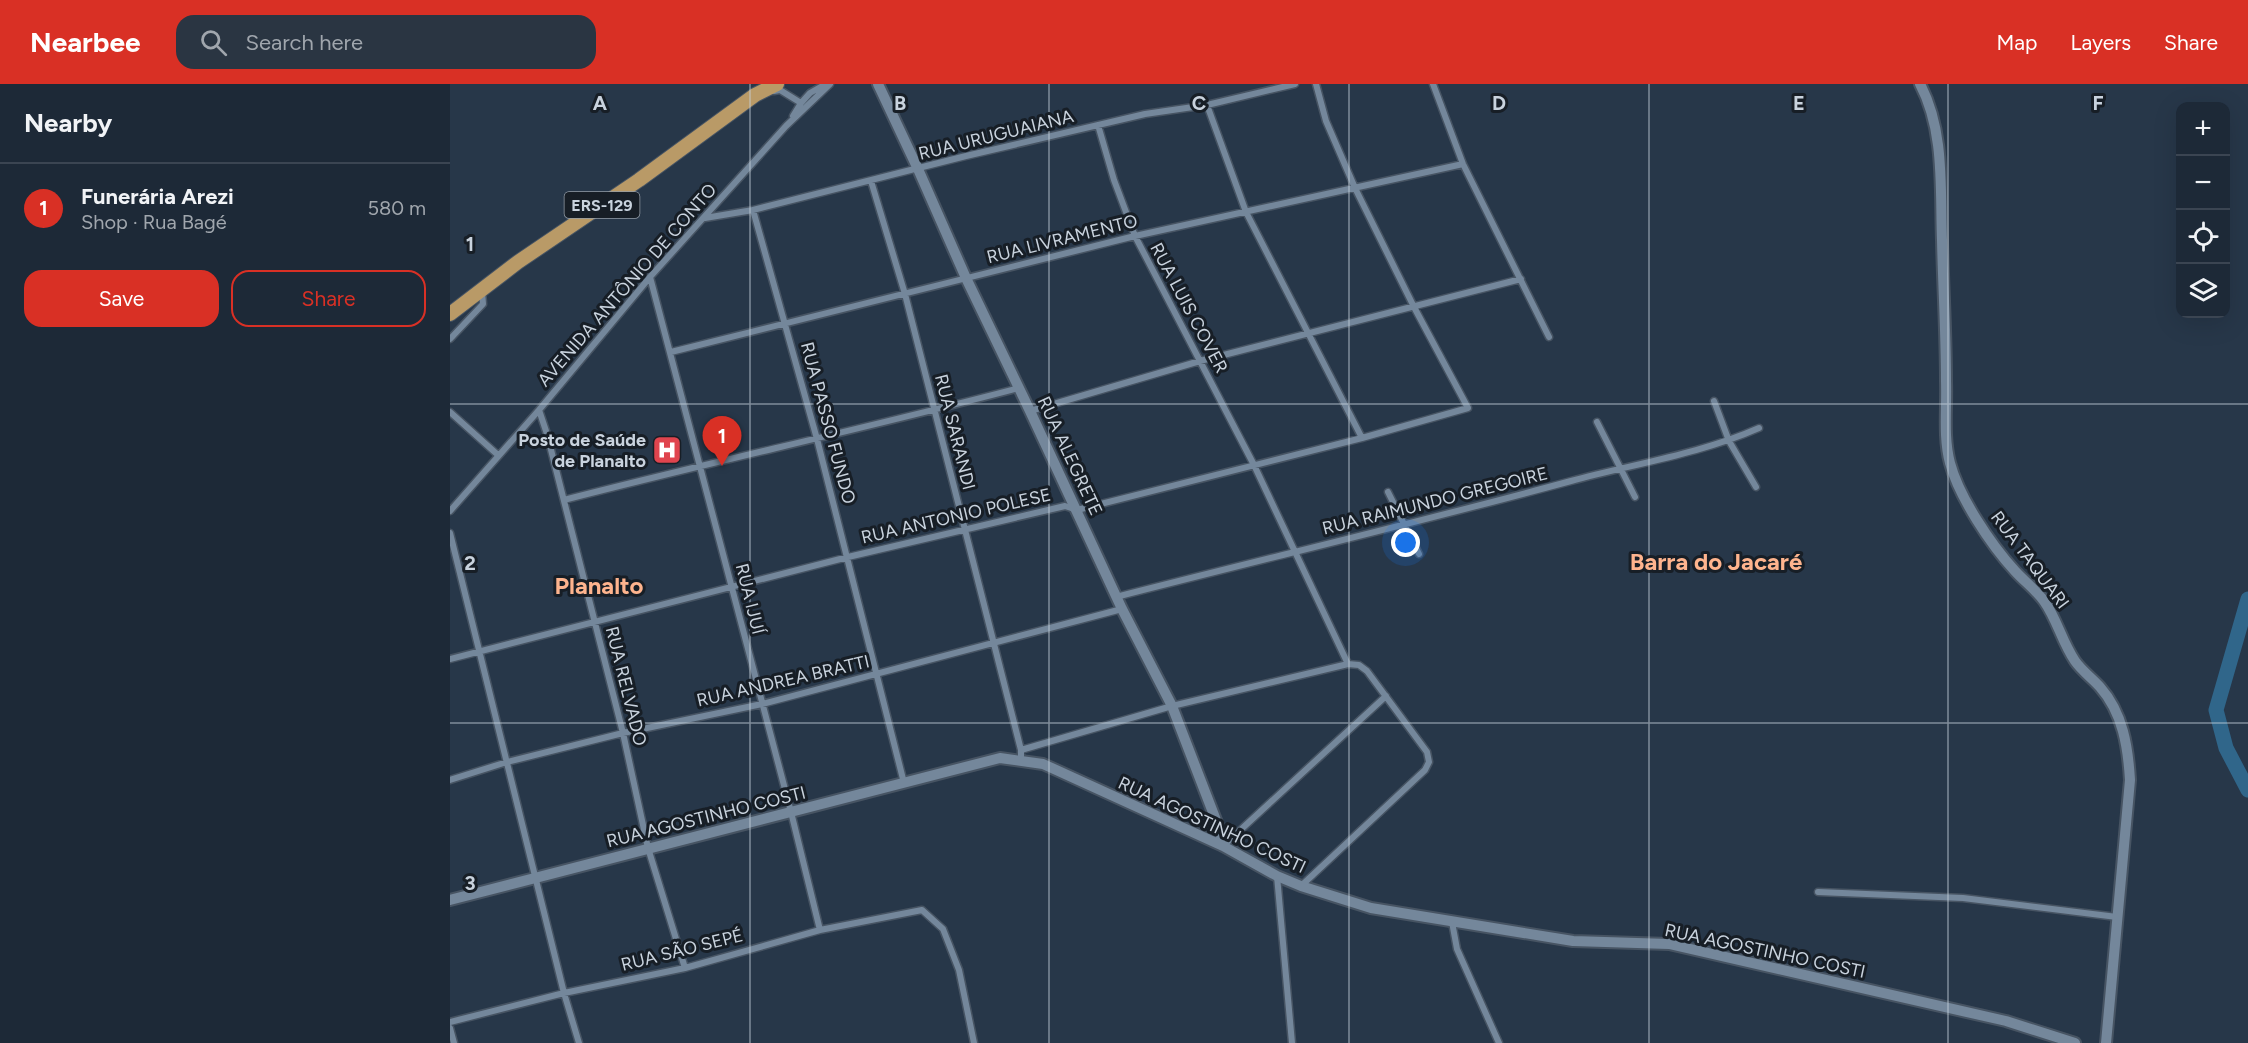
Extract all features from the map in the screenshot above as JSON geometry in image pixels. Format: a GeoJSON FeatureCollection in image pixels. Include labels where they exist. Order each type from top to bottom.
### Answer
{"type":"FeatureCollection","features":[{"type":"Feature","properties":{"kind":"main road","name":"ERS-129"},"geometry":{"type":"LineString","coordinates":[[450,314],[518,262],[639,180],[755,95],[766,84]]}},
{"type":"Feature","properties":{"kind":"main road","name":"ERS-129"},"geometry":{"type":"LineString","coordinates":[[755,95],[777,84]]}},
{"type":"Feature","properties":{"kind":"street"},"geometry":{"type":"LineString","coordinates":[[786,126],[810,93],[828,84]]}},
{"type":"Feature","properties":{"kind":"street","name":"AVENIDA ANTÔNIO DE CONTO"},"geometry":{"type":"LineString","coordinates":[[450,511],[650,277],[786,126],[828,84]]}},
{"type":"Feature","properties":{"kind":"street","name":"RUA ALEGRETE"},"geometry":{"type":"LineString","coordinates":[[878,84],[966,278],[1116,597],[1172,706],[1219,828],[1223,846]]}},
{"type":"Feature","properties":{"kind":"street","name":"RUA URUGUAIANA"},"geometry":{"type":"LineString","coordinates":[[705,218],[753,210],[1145,114],[1207,105],[1295,84]]}},
{"type":"Feature","properties":{"kind":"street"},"geometry":{"type":"LineString","coordinates":[[1316,84],[1326,122],[1355,188],[1414,307]]}},
{"type":"Feature","properties":{"kind":"street"},"geometry":{"type":"LineString","coordinates":[[1433,84],[1463,164],[1549,337]]}},
{"type":"Feature","properties":{"kind":"street","name":"RUA TAQUARI"},"geometry":{"type":"LineString","coordinates":[[1920,84],[1926,94],[1938,139],[1946,370],[1946,440],[1950,463],[1957,484],[1993,545],[2051,611],[2070,653],[2111,701],[2126,739],[2130,780],[2106,1043]]}},
{"type":"Feature","properties":{"kind":"street"},"geometry":{"type":"LineString","coordinates":[[755,95],[780,90],[801,103]]}},
{"type":"Feature","properties":{"kind":"street"},"geometry":{"type":"LineString","coordinates":[[1207,105],[1246,212],[1362,438]]}},
{"type":"Feature","properties":{"kind":"street","name":"RUA LUIS COVER"},"geometry":{"type":"LineString","coordinates":[[1098,125],[1134,236],[1254,465],[1348,664]]}},
{"type":"Feature","properties":{"kind":"street","name":"RUA LIVRAMENTO"},"geometry":{"type":"LineString","coordinates":[[671,352],[1134,236],[1463,164]]}},
{"type":"Feature","properties":{"kind":"street","name":"RUA SARANDI"},"geometry":{"type":"LineString","coordinates":[[871,181],[905,294],[1021,755]]}},
{"type":"Feature","properties":{"kind":"street","name":"RUA PASSO FUNDO"},"geometry":{"type":"LineString","coordinates":[[753,210],[817,439],[904,784]]}},
{"type":"Feature","properties":{"kind":"street","name":"RUA IJUÍ"},"geometry":{"type":"LineString","coordinates":[[650,277],[820,930]]}},
{"type":"Feature","properties":{"kind":"street"},"geometry":{"type":"LineString","coordinates":[[1030,411],[1200,361],[1521,279]]}},
{"type":"Feature","properties":{"kind":"street"},"geometry":{"type":"LineString","coordinates":[[450,338],[483,304],[482,290]]}},
{"type":"Feature","properties":{"kind":"street","name":"RUA ANTONIO POLESE"},"geometry":{"type":"LineString","coordinates":[[450,659],[848,557],[1065,506],[1077,510],[1362,438],[1468,408],[1414,307]]}},
{"type":"Feature","properties":{"kind":"street"},"geometry":{"type":"LineString","coordinates":[[564,500],[1019,388]]}},
{"type":"Feature","properties":{"kind":"street"},"geometry":{"type":"LineString","coordinates":[[1714,401],[1729,441],[1756,487]]}},
{"type":"Feature","properties":{"kind":"street","name":"RUA RELVADO"},"geometry":{"type":"LineString","coordinates":[[538,410],[547,434],[623,733],[648,848],[685,968]]}},
{"type":"Feature","properties":{"kind":"street"},"geometry":{"type":"LineString","coordinates":[[450,412],[498,455]]}},
{"type":"Feature","properties":{"kind":"street"},"geometry":{"type":"LineString","coordinates":[[1597,422],[1622,467],[1635,497]]}},
{"type":"Feature","properties":{"kind":"street","name":"RUA RAIMUNDO GREGOIRE"},"geometry":{"type":"LineString","coordinates":[[1116,597],[1729,441],[1759,428]]}},
{"type":"Feature","properties":{"kind":"street"},"geometry":{"type":"LineString","coordinates":[[1388,492],[1419,554]]}},
{"type":"Feature","properties":{"kind":"street"},"geometry":{"type":"LineString","coordinates":[[450,533],[564,993],[579,1043]]}},
{"type":"Feature","properties":{"kind":"street","name":"RUA ANDREA BRATTI"},"geometry":{"type":"LineString","coordinates":[[450,780],[507,762],[623,733],[762,704],[1122,609]]}},
{"type":"Feature","properties":{"kind":"street"},"geometry":{"type":"LineString","coordinates":[[1021,755],[1172,706],[1348,664],[1359,665],[1367,671],[1427,752],[1429,762],[1425,770],[1300,886]]}},
{"type":"Feature","properties":{"kind":"street"},"geometry":{"type":"LineString","coordinates":[[1223,846],[1386,696]]}},
{"type":"Feature","properties":{"kind":"street","name":"RUA AGOSTINHO COSTI"},"geometry":{"type":"LineString","coordinates":[[450,900],[1000,758],[1021,755],[1223,846],[1277,876],[1300,886],[1371,908],[1573,941],[1669,944],[2006,1021],[2075,1043]]}},
{"type":"Feature","properties":{"kind":"street"},"geometry":{"type":"LineString","coordinates":[[1277,876],[1292,1043]]}},
{"type":"Feature","properties":{"kind":"street"},"geometry":{"type":"LineString","coordinates":[[1818,892],[1963,898],[2118,917]]}},
{"type":"Feature","properties":{"kind":"street","name":"RUA SÃO SEPÉ"},"geometry":{"type":"LineString","coordinates":[[450,1022],[564,993],[685,968],[820,930],[922,910],[943,928],[959,970],[974,1043]]}},
{"type":"Feature","properties":{"kind":"street"},"geometry":{"type":"LineString","coordinates":[[1452,922],[1457,949],[1499,1043]]}},
{"type":"Feature","properties":{"kind":"street"},"geometry":{"type":"LineString","coordinates":[[450,1028],[454,1043]]}},
{"type":"Feature","properties":{"kind":"waterway"},"geometry":{"type":"LineString","coordinates":[[2248,599],[2216,710],[2226,748],[2248,790]]}},
{"type":"Feature","properties":{"kind":"place","name":"Posto de Saúde de Planalto"},"geometry":{"type":"Point","coordinates":[667,450]}},
{"type":"Feature","properties":{"kind":"place","name":"Funerária Arezi"},"geometry":{"type":"Point","coordinates":[722,466]}},
{"type":"Feature","properties":{"kind":"district","name":"Barra do Jacaré"},"geometry":{"type":"Point","coordinates":[1716,562]}},
{"type":"Feature","properties":{"kind":"district","name":"Planalto"},"geometry":{"type":"Point","coordinates":[599,586]}}]}
